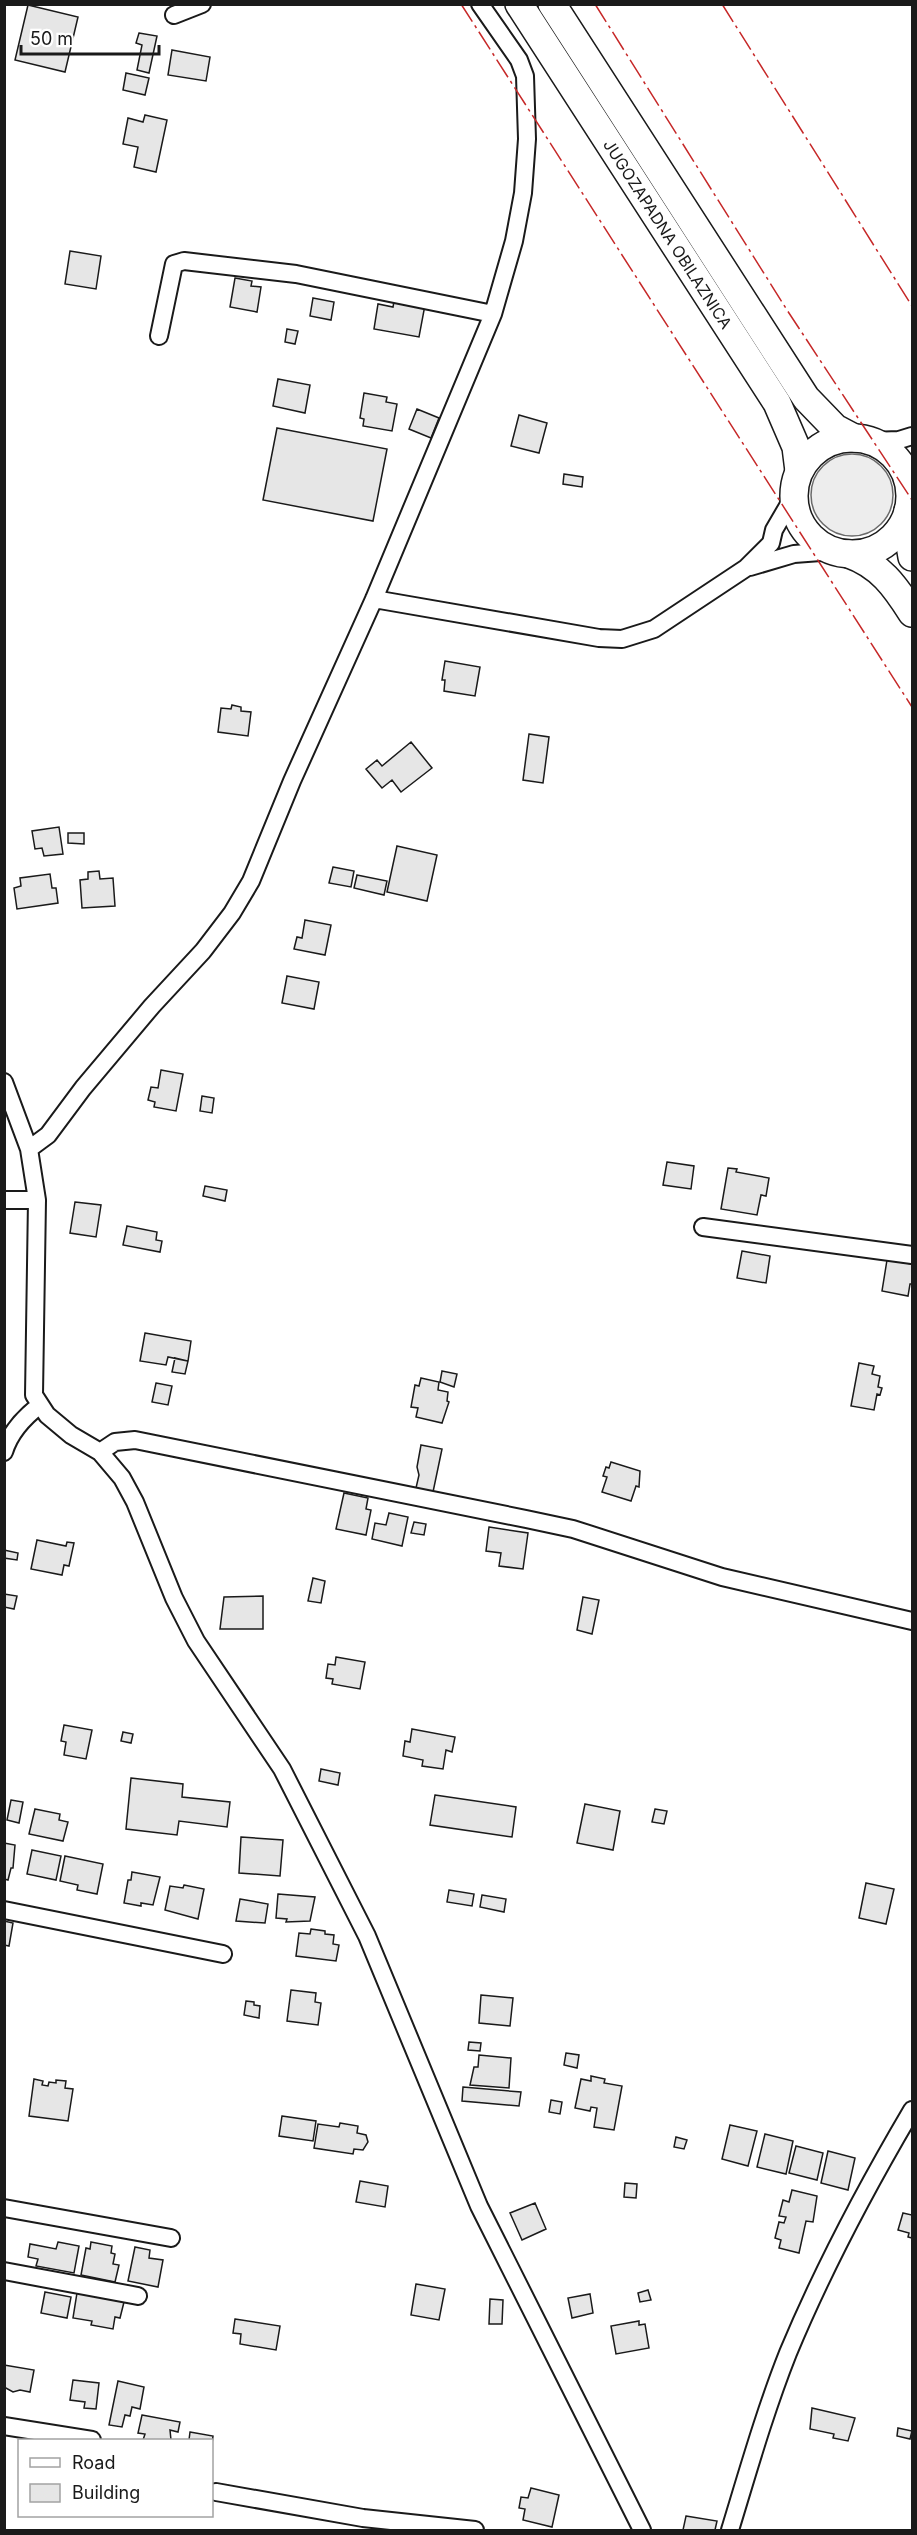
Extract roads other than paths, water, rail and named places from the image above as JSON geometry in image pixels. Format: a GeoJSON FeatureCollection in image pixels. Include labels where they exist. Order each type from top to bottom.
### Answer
{"type":"FeatureCollection","features":[{"type":"Feature","properties":{"kind":"main road","name":"JUGOZAPADNA OBILAZNICA"},"geometry":{"type":"LineString","coordinates":[[519,4],[777,403],[796,447],[797,480]]}},
{"type":"Feature","properties":{"kind":"main road","name":"JUGOZAPADNA OBILAZNICA"},"geometry":{"type":"LineString","coordinates":[[552,4],[806,398],[836,428],[862,439]]}},
{"type":"Feature","properties":{"kind":"main road"},"geometry":{"type":"LineString","coordinates":[[912,557],[908,533],[910,501],[908,481],[900,464],[887,450],[862,439],[837,440],[822,446],[809,457],[797,480],[795,509],[803,528],[816,542],[861,559],[883,573],[892,582],[912,613]]}},
{"type":"Feature","properties":{"kind":"main road"},"geometry":{"type":"LineString","coordinates":[[841,553],[868,552],[886,543],[900,529],[910,501]]}},
{"type":"Feature","properties":{"kind":"street"},"geometry":{"type":"LineString","coordinates":[[174,15],[201,4]]}},
{"type":"Feature","properties":{"kind":"street"},"geometry":{"type":"LineString","coordinates":[[28,1149],[48,1135],[83,1088],[152,1006],[203,951],[232,913],[251,881],[292,781],[374,599],[493,314],[514,241],[523,193],[527,139],[525,76],[519,60],[480,4]]}},
{"type":"Feature","properties":{"kind":"street"},"geometry":{"type":"LineString","coordinates":[[159,336],[174,264],[184,261],[297,274],[493,314]]}},
{"type":"Feature","properties":{"kind":"street"},"geometry":{"type":"LineString","coordinates":[[862,439],[899,440],[912,436]]}},
{"type":"Feature","properties":{"kind":"street"},"geometry":{"type":"LineString","coordinates":[[374,599],[599,639],[622,639],[654,629],[746,568],[771,543],[774,530],[797,480]]}},
{"type":"Feature","properties":{"kind":"street"},"geometry":{"type":"LineString","coordinates":[[746,568],[794,554],[841,553]]}},
{"type":"Feature","properties":{"kind":"street"},"geometry":{"type":"LineString","coordinates":[[4,1082],[28,1149],[37,1200],[34,1395],[40,1405],[61,1427],[100,1452],[129,1491],[174,1598],[196,1641],[282,1769],[367,1936],[479,2206],[642,2530]]}},
{"type":"Feature","properties":{"kind":"street"},"geometry":{"type":"LineString","coordinates":[[4,1200],[37,1200]]}},
{"type":"Feature","properties":{"kind":"street"},"geometry":{"type":"LineString","coordinates":[[703,1227],[912,1255]]}},
{"type":"Feature","properties":{"kind":"street"},"geometry":{"type":"LineString","coordinates":[[4,1452],[20,1423],[40,1405]]}},
{"type":"Feature","properties":{"kind":"street"},"geometry":{"type":"LineString","coordinates":[[100,1452],[115,1442],[135,1440],[526,1519],[573,1529],[722,1577],[912,1621]]}},
{"type":"Feature","properties":{"kind":"street"},"geometry":{"type":"LineString","coordinates":[[4,1910],[223,1954]]}},
{"type":"Feature","properties":{"kind":"street"},"geometry":{"type":"LineString","coordinates":[[730,2530],[769,2406],[813,2295],[912,2110]]}},
{"type":"Feature","properties":{"kind":"street"},"geometry":{"type":"LineString","coordinates":[[4,2208],[171,2238]]}},
{"type":"Feature","properties":{"kind":"street"},"geometry":{"type":"LineString","coordinates":[[4,2271],[138,2296]]}},
{"type":"Feature","properties":{"kind":"street"},"geometry":{"type":"LineString","coordinates":[[4,2426],[86,2439]]}},
{"type":"Feature","properties":{"kind":"street"},"geometry":{"type":"LineString","coordinates":[[216,2492],[363,2518],[475,2530]]}}]}
